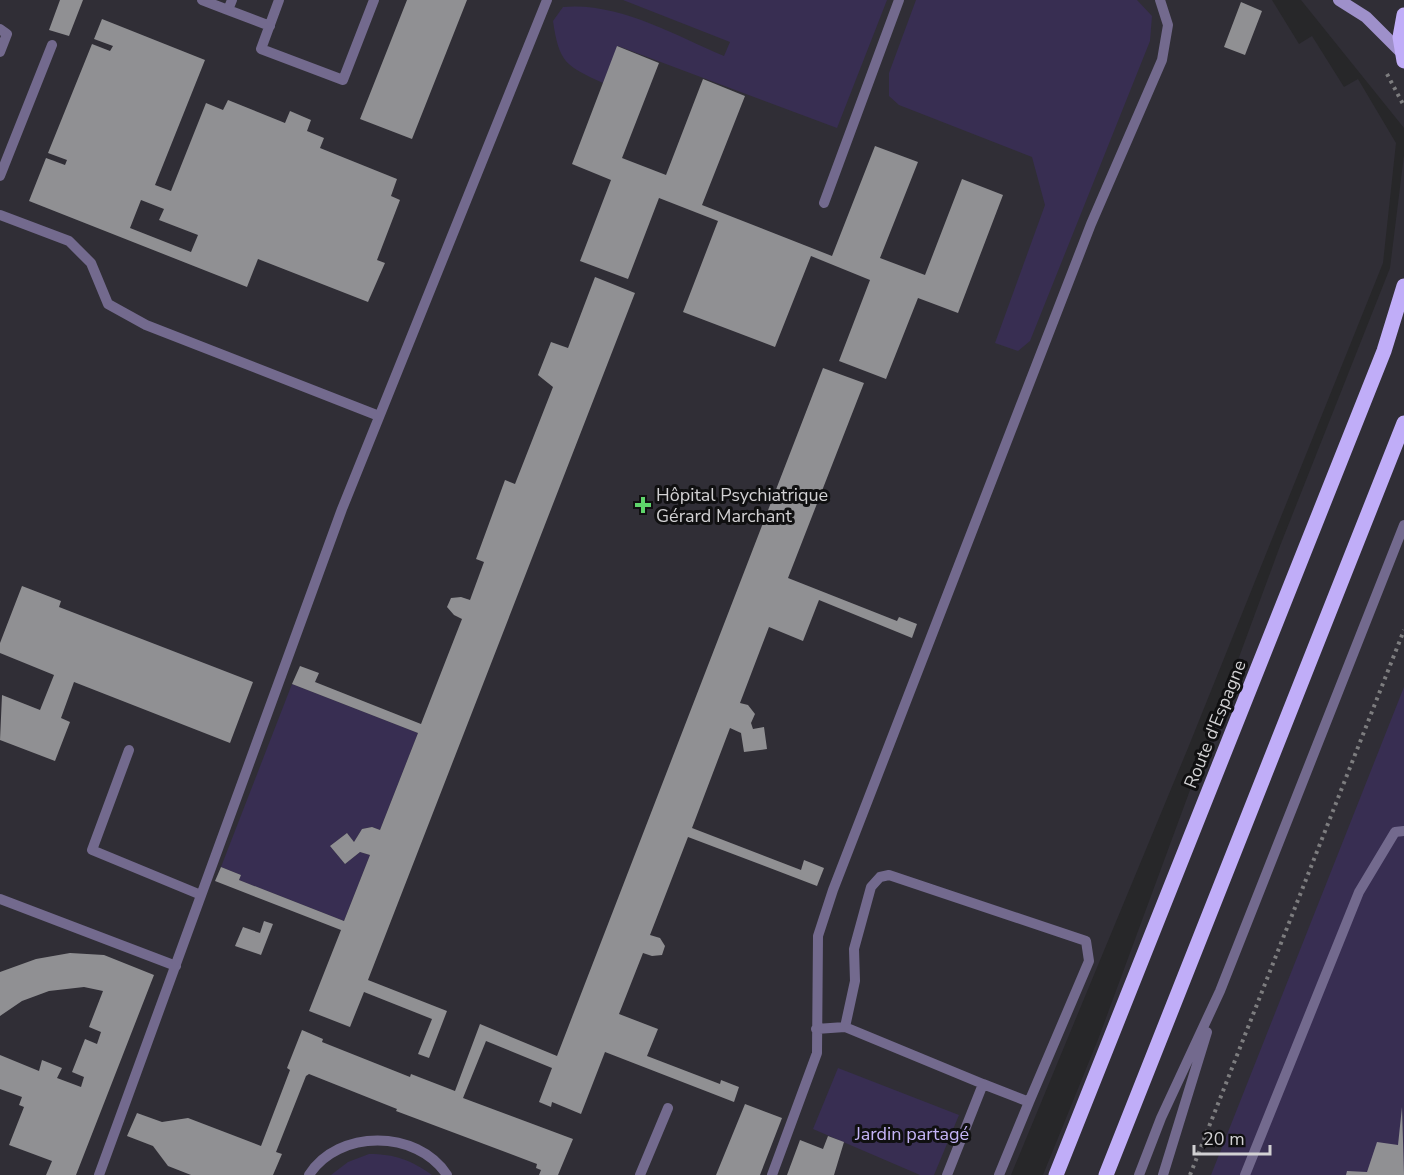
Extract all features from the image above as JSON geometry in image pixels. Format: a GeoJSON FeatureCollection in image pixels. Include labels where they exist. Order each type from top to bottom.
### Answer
{"type":"FeatureCollection","features":[{"type":"Feature","properties":{"kind":"main road"},"geometry":{"type":"LineString","coordinates":[[1403,56],[1400,37],[1404,15]]}},
{"type":"Feature","properties":{"kind":"main road","name":"Route d'Espagne"},"geometry":{"type":"LineString","coordinates":[[1056,1175],[1384,351],[1404,286]]}},
{"type":"Feature","properties":{"kind":"main road"},"geometry":{"type":"LineString","coordinates":[[1106,1175],[1404,423]]}},
{"type":"Feature","properties":{"kind":"street"},"geometry":{"type":"LineString","coordinates":[[1339,0],[1366,17],[1403,56]]}},
{"type":"Feature","properties":{"kind":"lane"},"geometry":{"type":"LineString","coordinates":[[202,0],[230,5],[270,26]]}},
{"type":"Feature","properties":{"kind":"lane"},"geometry":{"type":"LineString","coordinates":[[279,0],[261,49],[343,80],[374,0]]}},
{"type":"Feature","properties":{"kind":"lane"},"geometry":{"type":"LineString","coordinates":[[99,1175],[342,509],[547,0]]}},
{"type":"Feature","properties":{"kind":"lane"},"geometry":{"type":"LineString","coordinates":[[824,202],[899,0]]}},
{"type":"Feature","properties":{"kind":"lane"},"geometry":{"type":"LineString","coordinates":[[772,1175],[817,1053],[819,936],[833,890],[1091,224],[1162,60],[1168,25],[1160,0]]}},
{"type":"Feature","properties":{"kind":"lane"},"geometry":{"type":"LineString","coordinates":[[0,29],[7,34],[0,52]]}},
{"type":"Feature","properties":{"kind":"lane"},"geometry":{"type":"LineString","coordinates":[[0,176],[52,45]]}},
{"type":"Feature","properties":{"kind":"lane"},"geometry":{"type":"LineString","coordinates":[[0,215],[69,241],[91,263],[108,303],[146,325],[379,416]]}},
{"type":"Feature","properties":{"kind":"lane"},"geometry":{"type":"LineString","coordinates":[[1138,1175],[1161,1118],[1220,991],[1404,525]]}},
{"type":"Feature","properties":{"kind":"lane"},"geometry":{"type":"LineString","coordinates":[[129,750],[92,850],[201,895]]}},
{"type":"Feature","properties":{"kind":"lane"},"geometry":{"type":"LineString","coordinates":[[1245,1175],[1359,892],[1395,832],[1404,831]]}},
{"type":"Feature","properties":{"kind":"lane"},"geometry":{"type":"LineString","coordinates":[[845,1027],[855,981],[854,949],[871,887],[880,878],[889,876],[1086,942],[1089,961],[999,1175]]}},
{"type":"Feature","properties":{"kind":"lane"},"geometry":{"type":"LineString","coordinates":[[0,899],[176,966]]}},
{"type":"Feature","properties":{"kind":"lane"},"geometry":{"type":"LineString","coordinates":[[1163,1175],[1220,991]]}},
{"type":"Feature","properties":{"kind":"lane"},"geometry":{"type":"LineString","coordinates":[[816,1029],[845,1027],[1029,1102]]}},
{"type":"Feature","properties":{"kind":"lane"},"geometry":{"type":"LineString","coordinates":[[947,1175],[983,1084]]}},
{"type":"Feature","properties":{"kind":"lane"},"geometry":{"type":"LineString","coordinates":[[640,1175],[668,1108]]}},
{"type":"Feature","properties":{"kind":"lane"},"geometry":{"type":"LineString","coordinates":[[309,1175],[327,1156],[346,1146],[367,1140],[388,1140],[409,1146],[428,1156],[447,1175]]}},
{"type":"Feature","properties":{"kind":"path"},"geometry":{"type":"LineString","coordinates":[[1190,1175],[1404,630]]}},
{"type":"Feature","properties":{"kind":"shaded area","name":"Hôpital Psychiatrique Gérard Marchant"},"geometry":{"type":"Polygon","coordinates":[[[0,0],[1272,0],[1299,44],[1312,36],[1344,87],[1358,79],[1396,143],[1383,263],[1188,748],[1011,1175],[0,1175],[0,0]]]}},
{"type":"Feature","properties":{"kind":"shaded area"},"geometry":{"type":"Polygon","coordinates":[[[1301,0],[1404,0],[1404,128],[1301,0]]]}},
{"type":"Feature","properties":{"kind":"shaded area"},"geometry":{"type":"Polygon","coordinates":[[[1404,155],[1404,1175],[1043,1175],[1099,1037],[1280,546],[1390,268],[1404,155]]]}},
{"type":"Feature","properties":{"kind":"green space"},"geometry":{"type":"Polygon","coordinates":[[[623,0],[887,0],[837,128],[618,46],[603,83],[580,72],[566,61],[555,35],[553,21],[563,7],[584,7],[625,15],[666,30],[724,56],[730,42],[623,0]]]}},
{"type":"Feature","properties":{"kind":"green space"},"geometry":{"type":"Polygon","coordinates":[[[916,0],[1137,0],[1152,16],[1150,41],[1030,341],[1018,351],[995,343],[1045,205],[1032,157],[899,105],[889,96],[889,73],[916,0]]]}},
{"type":"Feature","properties":{"kind":"green space"},"geometry":{"type":"Polygon","coordinates":[[[292,684],[418,733],[380,830],[372,827],[362,829],[354,842],[347,833],[330,846],[345,864],[360,852],[370,855],[344,921],[239,880],[241,875],[221,867],[292,684]]]}},
{"type":"Feature","properties":{"kind":"green space"},"geometry":{"type":"Polygon","coordinates":[[[1404,687],[1404,1175],[1211,1175],[1404,687]]]}},
{"type":"Feature","properties":{"kind":"green space","name":"Jardin partagé"},"geometry":{"type":"Polygon","coordinates":[[[838,1068],[959,1115],[934,1175],[920,1175],[813,1129],[838,1068]]]}},
{"type":"Feature","properties":{"kind":"green space"},"geometry":{"type":"Polygon","coordinates":[[[369,1154],[402,1159],[432,1175],[331,1175],[348,1162],[369,1154]]]}},
{"type":"Feature","properties":{"kind":"building"},"geometry":{"type":"Polygon","coordinates":[[[60,0],[83,0],[69,36],[49,30],[60,0]]]}},
{"type":"Feature","properties":{"kind":"building"},"geometry":{"type":"Polygon","coordinates":[[[407,0],[467,0],[412,139],[360,119],[407,0]]]}},
{"type":"Feature","properties":{"kind":"building"},"geometry":{"type":"Polygon","coordinates":[[[1241,2],[1262,11],[1245,55],[1224,47],[1241,2]]]}},
{"type":"Feature","properties":{"kind":"building"},"geometry":{"type":"Polygon","coordinates":[[[102,19],[205,60],[155,185],[171,191],[206,103],[223,110],[228,100],[285,123],[290,111],[311,120],[307,131],[324,138],[320,148],[397,179],[391,196],[400,200],[377,260],[385,263],[368,302],[258,259],[247,287],[29,201],[46,158],[65,165],[67,160],[48,153],[92,44],[110,51],[113,46],[94,39],[102,19]],[[141,200],[130,228],[191,252],[198,235],[159,220],[164,209],[141,200]]]}},
{"type":"Feature","properties":{"kind":"building"},"geometry":{"type":"Polygon","coordinates":[[[617,46],[659,63],[622,158],[666,175],[703,79],[745,96],[702,205],[832,256],[875,146],[918,162],[880,258],[925,275],[962,179],[1003,195],[958,313],[918,298],[886,379],[839,361],[870,280],[811,256],[775,347],[683,312],[718,221],[659,198],[628,279],[580,261],[611,180],[572,164],[617,46]]]}},
{"type":"Feature","properties":{"kind":"building"},"geometry":{"type":"Polygon","coordinates":[[[595,277],[635,293],[368,980],[447,1011],[429,1058],[418,1054],[432,1019],[364,992],[350,1027],[309,1011],[341,930],[215,881],[221,867],[241,875],[239,880],[344,921],[370,855],[360,852],[345,864],[330,846],[347,833],[354,842],[362,829],[372,827],[380,830],[418,733],[292,684],[300,666],[319,673],[315,682],[421,724],[462,619],[454,615],[447,607],[451,598],[461,597],[470,600],[484,562],[476,559],[505,480],[515,484],[553,387],[538,375],[551,342],[568,348],[595,277]]]}},
{"type":"Feature","properties":{"kind":"building"},"geometry":{"type":"Polygon","coordinates":[[[823,368],[864,383],[788,578],[897,621],[899,617],[917,624],[912,638],[819,600],[803,641],[769,627],[740,703],[748,705],[755,714],[751,723],[753,729],[764,727],[767,749],[744,752],[741,733],[730,728],[692,828],[801,870],[804,860],[824,868],[817,886],[688,837],[650,935],[660,938],[665,946],[662,955],[652,956],[643,953],[619,1014],[658,1029],[647,1056],[720,1084],[721,1080],[739,1087],[734,1102],[605,1052],[581,1114],[552,1102],[551,1107],[539,1102],[552,1068],[486,1041],[463,1098],[573,1139],[558,1175],[539,1175],[541,1170],[536,1168],[537,1164],[396,1111],[397,1109],[309,1074],[306,1076],[276,1152],[282,1154],[273,1175],[191,1175],[168,1166],[153,1146],[127,1136],[137,1113],[162,1122],[188,1118],[261,1146],[290,1070],[287,1068],[302,1030],[323,1039],[322,1042],[410,1077],[411,1074],[455,1091],[480,1024],[557,1056],[823,368]]]}},
{"type":"Feature","properties":{"kind":"building"},"geometry":{"type":"Polygon","coordinates":[[[22,586],[61,601],[59,607],[253,682],[230,743],[74,682],[61,718],[70,722],[55,761],[0,740],[2,695],[40,710],[54,675],[0,653],[0,643],[22,586]]]}},
{"type":"Feature","properties":{"kind":"building"},"geometry":{"type":"Polygon","coordinates":[[[264,921],[273,924],[261,955],[235,946],[243,927],[260,933],[264,921]]]}},
{"type":"Feature","properties":{"kind":"building"},"geometry":{"type":"Polygon","coordinates":[[[70,953],[104,955],[154,975],[76,1175],[46,1175],[52,1161],[9,1145],[24,1107],[19,1105],[22,1097],[0,1089],[0,1055],[39,1071],[42,1060],[62,1068],[57,1078],[81,1087],[84,1077],[72,1072],[85,1039],[97,1044],[101,1032],[89,1027],[103,991],[84,987],[49,991],[22,1001],[0,1016],[0,972],[36,959],[70,953]]]}},
{"type":"Feature","properties":{"kind":"building"},"geometry":{"type":"Polygon","coordinates":[[[745,1104],[782,1118],[760,1175],[716,1175],[745,1104]]]}},
{"type":"Feature","properties":{"kind":"building"},"geometry":{"type":"Polygon","coordinates":[[[1402,1107],[1404,1175],[1346,1175],[1347,1171],[1367,1172],[1377,1142],[1398,1145],[1402,1107]]]}},
{"type":"Feature","properties":{"kind":"building"},"geometry":{"type":"Polygon","coordinates":[[[828,1136],[844,1142],[834,1175],[787,1175],[800,1140],[823,1149],[828,1136]]]}},
{"type":"Feature","properties":{"kind":"place","name":"Hôpital Psychiatrique Gérard Marchant"},"geometry":{"type":"Point","coordinates":[643,505]}}]}
